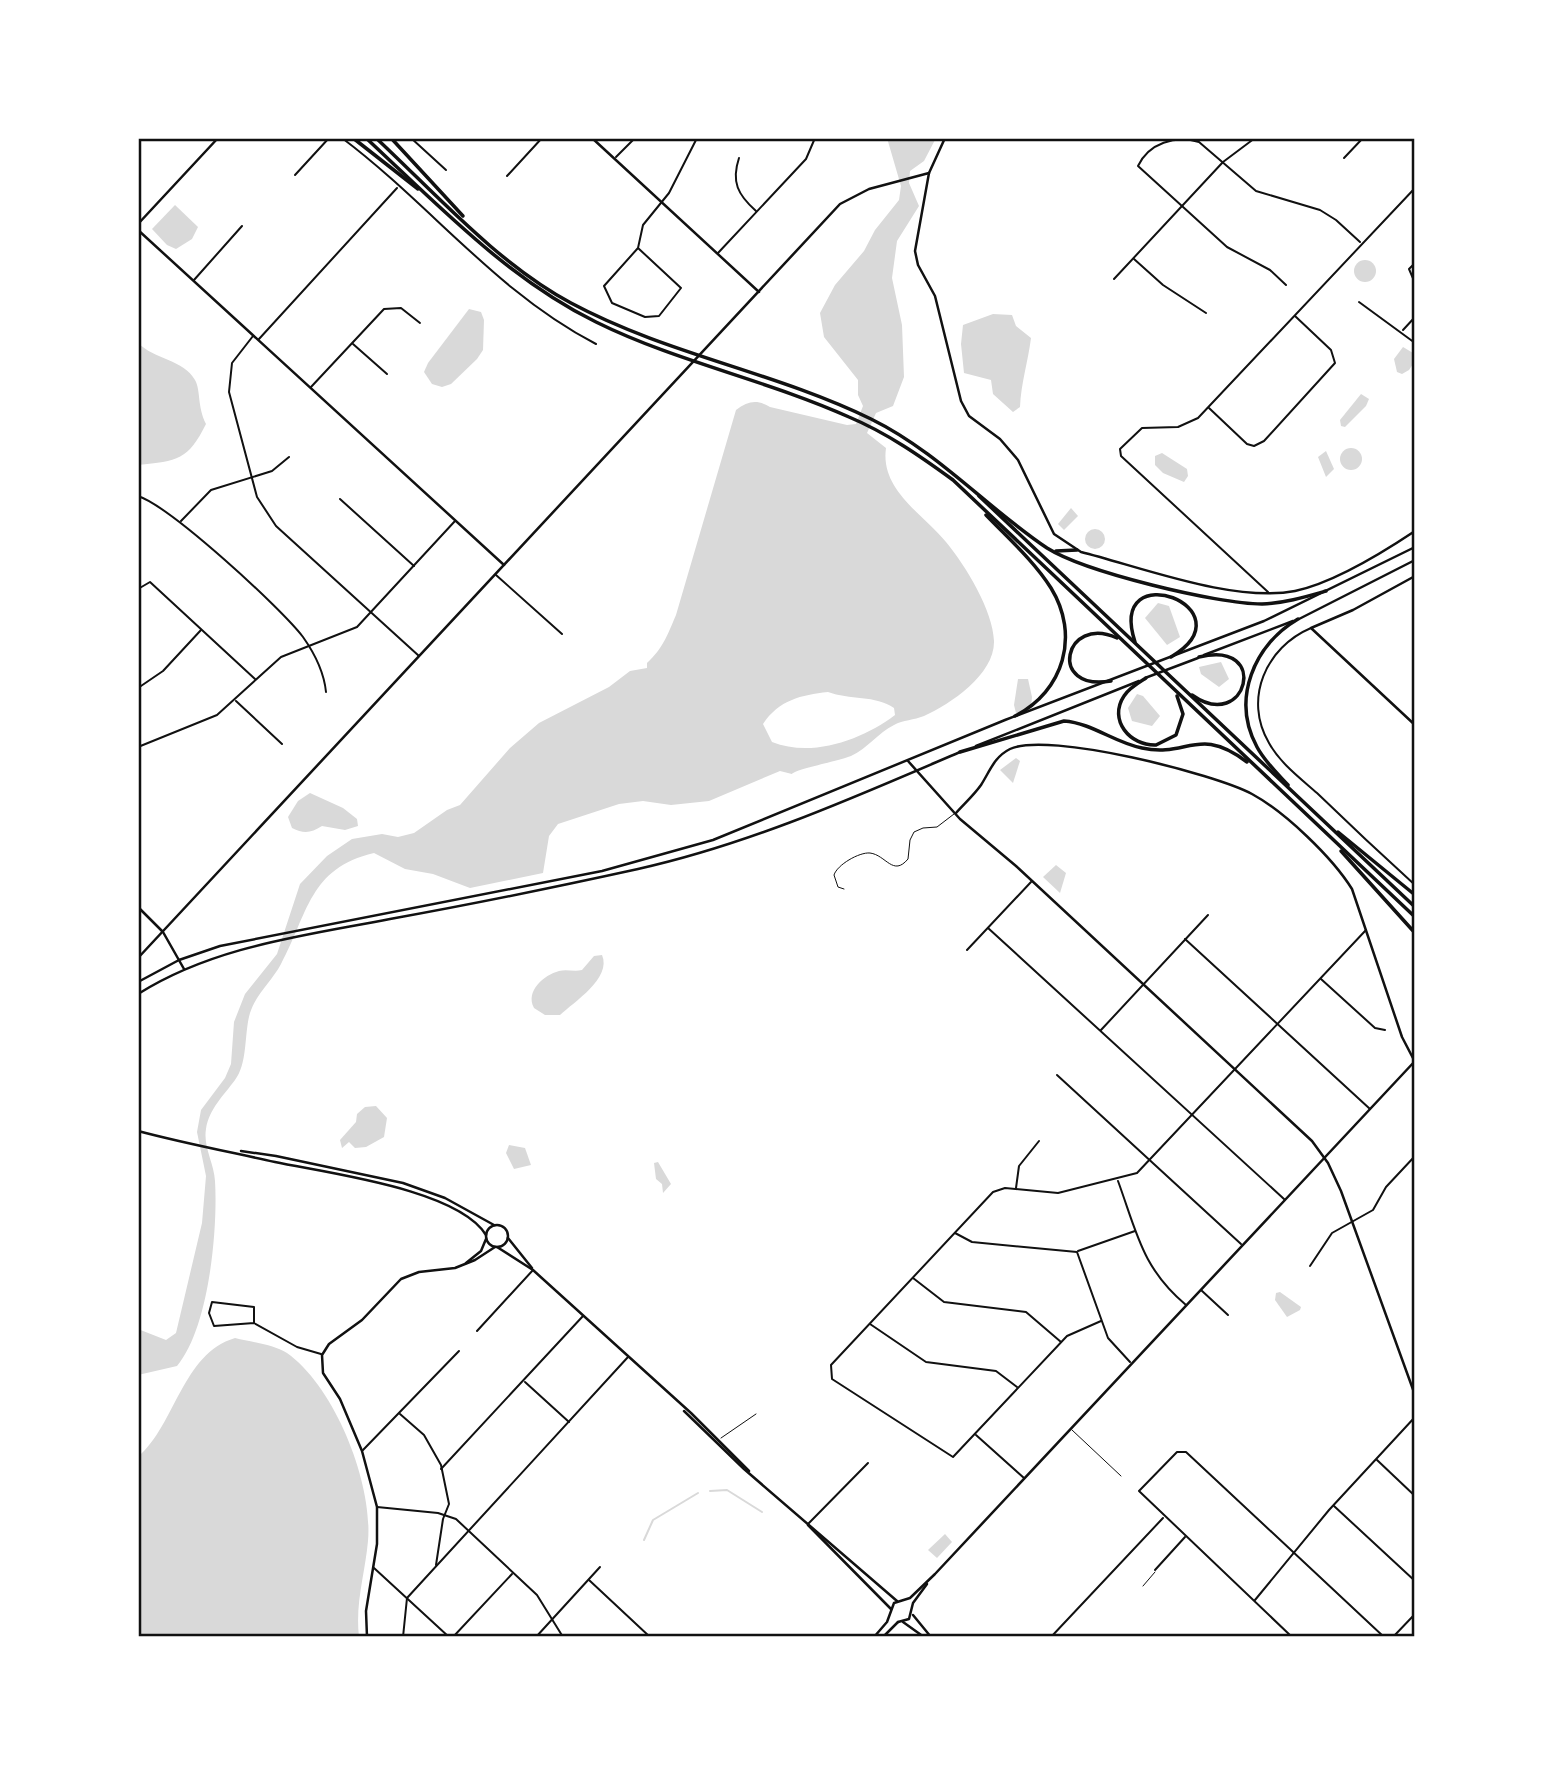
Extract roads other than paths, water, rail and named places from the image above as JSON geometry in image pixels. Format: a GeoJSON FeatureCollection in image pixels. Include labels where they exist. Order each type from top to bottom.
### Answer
{"type":"FeatureCollection","features":[{"type":"Feature","properties":{"kind":"highway"},"geometry":{"type":"LineString","coordinates":[[353,138],[441,208]]}},
{"type":"Feature","properties":{"kind":"highway"},"geometry":{"type":"LineString","coordinates":[[366,138],[507,267],[577,313],[617,332],[849,416],[922,458],[966,492],[1415,917]]}},
{"type":"Feature","properties":{"kind":"highway"},"geometry":{"type":"LineString","coordinates":[[376,138],[525,274],[583,309],[851,410],[881,424],[949,468],[1050,550],[1093,568],[1235,602],[1289,602],[1326,592]]}},
{"type":"Feature","properties":{"kind":"highway"},"geometry":{"type":"LineString","coordinates":[[391,138],[484,239]]}},
{"type":"Feature","properties":{"kind":"highway"},"geometry":{"type":"LineString","coordinates":[[949,468],[1303,803],[1415,895]]}},
{"type":"Feature","properties":{"kind":"highway"},"geometry":{"type":"LineString","coordinates":[[966,492],[1046,581],[1063,617],[1065,646],[1057,678],[1039,701],[1015,716]]}},
{"type":"Feature","properties":{"kind":"highway"},"geometry":{"type":"LineString","coordinates":[[1050,550],[1077,550]]}},
{"type":"Feature","properties":{"kind":"highway"},"geometry":{"type":"LineString","coordinates":[[1136,644],[1130,620],[1137,605],[1151,595],[1174,595],[1189,606],[1195,628],[1188,643],[1171,657]]}},
{"type":"Feature","properties":{"kind":"highway"},"geometry":{"type":"LineString","coordinates":[[1298,619],[1280,631],[1260,654],[1249,682],[1246,709],[1253,738],[1262,756],[1303,803]]}},
{"type":"Feature","properties":{"kind":"highway"},"geometry":{"type":"LineString","coordinates":[[1111,681],[1091,684],[1077,678],[1070,665],[1071,650],[1080,637],[1093,632],[1107,634],[1124,642]]}},
{"type":"Feature","properties":{"kind":"highway"},"geometry":{"type":"LineString","coordinates":[[1180,686],[1211,705],[1227,704],[1240,693],[1244,678],[1236,659],[1218,652],[1199,657]]}},
{"type":"Feature","properties":{"kind":"highway"},"geometry":{"type":"LineString","coordinates":[[1146,678],[1127,692],[1119,708],[1121,726],[1138,742],[1156,745],[1176,735],[1183,714],[1173,689]]}},
{"type":"Feature","properties":{"kind":"highway"},"geometry":{"type":"LineString","coordinates":[[960,752],[1050,724],[1072,722],[1144,749],[1202,742],[1216,744],[1231,750],[1265,776]]}},
{"type":"Feature","properties":{"kind":"highway"},"geometry":{"type":"LineString","coordinates":[[1311,810],[1415,908]]}},
{"type":"Feature","properties":{"kind":"highway"},"geometry":{"type":"LineString","coordinates":[[1331,838],[1415,933]]}},
{"type":"Feature","properties":{"kind":"street"},"geometry":{"type":"LineString","coordinates":[[138,224],[218,138]]}},
{"type":"Feature","properties":{"kind":"street"},"geometry":{"type":"LineString","coordinates":[[295,175],[329,138]]}},
{"type":"Feature","properties":{"kind":"street"},"geometry":{"type":"LineString","coordinates":[[342,138],[514,293],[547,316],[596,344]]}},
{"type":"Feature","properties":{"kind":"street"},"geometry":{"type":"LineString","coordinates":[[411,138],[446,170]]}},
{"type":"Feature","properties":{"kind":"street"},"geometry":{"type":"LineString","coordinates":[[507,176],[542,138]]}},
{"type":"Feature","properties":{"kind":"street"},"geometry":{"type":"LineString","coordinates":[[592,138],[759,292]]}},
{"type":"Feature","properties":{"kind":"street"},"geometry":{"type":"LineString","coordinates":[[614,159],[635,138]]}},
{"type":"Feature","properties":{"kind":"street"},"geometry":{"type":"LineString","coordinates":[[638,248],[681,288],[659,316],[645,317],[612,303],[604,286],[638,248],[643,225],[662,203],[697,138]]}},
{"type":"Feature","properties":{"kind":"street"},"geometry":{"type":"LineString","coordinates":[[718,254],[806,159],[815,138]]}},
{"type":"Feature","properties":{"kind":"street"},"geometry":{"type":"LineString","coordinates":[[945,138],[929,173],[915,251],[918,265],[935,296],[961,401],[969,416],[1000,439],[1018,460],[1047,521],[1059,538],[1077,550],[1224,589],[1268,592],[1297,590],[1315,584],[1415,531]]}},
{"type":"Feature","properties":{"kind":"street"},"geometry":{"type":"LineString","coordinates":[[1114,279],[1223,162],[1255,138]]}},
{"type":"Feature","properties":{"kind":"street"},"geometry":{"type":"LineString","coordinates":[[1344,158],[1363,138]]}},
{"type":"Feature","properties":{"kind":"street"},"geometry":{"type":"LineString","coordinates":[[1286,285],[1270,270],[1227,247],[1138,166],[1153,148],[1162,140],[1199,142],[1256,191],[1328,214],[1362,243]]}},
{"type":"Feature","properties":{"kind":"street"},"geometry":{"type":"LineString","coordinates":[[739,158],[734,172],[735,185],[740,196],[757,212]]}},
{"type":"Feature","properties":{"kind":"street"},"geometry":{"type":"LineString","coordinates":[[138,958],[840,204],[869,189],[929,173]]}},
{"type":"Feature","properties":{"kind":"street"},"geometry":{"type":"LineString","coordinates":[[258,340],[398,187]]}},
{"type":"Feature","properties":{"kind":"street"},"geometry":{"type":"LineString","coordinates":[[1268,592],[1121,456],[1120,449],[1135,433],[1146,427],[1184,425],[1208,408],[1415,188]]}},
{"type":"Feature","properties":{"kind":"street"},"geometry":{"type":"LineString","coordinates":[[194,280],[242,226]]}},
{"type":"Feature","properties":{"kind":"street"},"geometry":{"type":"LineString","coordinates":[[138,230],[504,565]]}},
{"type":"Feature","properties":{"kind":"street"},"geometry":{"type":"LineString","coordinates":[[1133,258],[1163,285],[1206,313]]}},
{"type":"Feature","properties":{"kind":"street"},"geometry":{"type":"LineString","coordinates":[[1415,263],[1409,269],[1415,283]]}},
{"type":"Feature","properties":{"kind":"street"},"geometry":{"type":"LineString","coordinates":[[1359,302],[1415,343]]}},
{"type":"Feature","properties":{"kind":"street"},"geometry":{"type":"LineString","coordinates":[[310,388],[388,307],[401,308],[420,323]]}},
{"type":"Feature","properties":{"kind":"street"},"geometry":{"type":"LineString","coordinates":[[1208,408],[1247,443],[1254,446],[1264,441],[1333,366],[1335,359],[1331,349],[1294,315]]}},
{"type":"Feature","properties":{"kind":"street"},"geometry":{"type":"LineString","coordinates":[[1402,331],[1415,317]]}},
{"type":"Feature","properties":{"kind":"street"},"geometry":{"type":"LineString","coordinates":[[253,335],[235,358],[228,384],[261,506],[273,522],[419,656]]}},
{"type":"Feature","properties":{"kind":"street"},"geometry":{"type":"LineString","coordinates":[[352,343],[387,374]]}},
{"type":"Feature","properties":{"kind":"street"},"geometry":{"type":"LineString","coordinates":[[180,522],[211,490],[272,471],[289,457]]}},
{"type":"Feature","properties":{"kind":"street"},"geometry":{"type":"LineString","coordinates":[[138,496],[180,522],[291,623],[309,647],[322,671],[326,692]]}},
{"type":"Feature","properties":{"kind":"street"},"geometry":{"type":"LineString","coordinates":[[340,499],[414,566]]}},
{"type":"Feature","properties":{"kind":"street"},"geometry":{"type":"LineString","coordinates":[[138,747],[207,720],[235,701],[281,657],[351,632],[372,613],[456,521]]}},
{"type":"Feature","properties":{"kind":"street"},"geometry":{"type":"LineString","coordinates":[[138,982],[179,960],[220,946],[602,871],[663,855],[746,828],[1015,716],[1264,621],[1415,547]]}},
{"type":"Feature","properties":{"kind":"street"},"geometry":{"type":"LineString","coordinates":[[138,994],[184,969],[225,953],[669,862],[763,833],[1063,710],[1298,619],[1415,560]]}},
{"type":"Feature","properties":{"kind":"street"},"geometry":{"type":"LineString","coordinates":[[495,574],[562,634]]}},
{"type":"Feature","properties":{"kind":"street"},"geometry":{"type":"LineString","coordinates":[[1415,576],[1353,610],[1311,628],[1279,648],[1264,673],[1259,708],[1266,738],[1283,762],[1415,885]]}},
{"type":"Feature","properties":{"kind":"street"},"geometry":{"type":"LineString","coordinates":[[138,589],[150,582],[255,679]]}},
{"type":"Feature","properties":{"kind":"street"},"geometry":{"type":"LineString","coordinates":[[1311,628],[1415,725]]}},
{"type":"Feature","properties":{"kind":"street"},"geometry":{"type":"LineString","coordinates":[[138,688],[163,671],[201,630]]}},
{"type":"Feature","properties":{"kind":"street"},"geometry":{"type":"LineString","coordinates":[[235,701],[282,744]]}},
{"type":"Feature","properties":{"kind":"street"},"geometry":{"type":"LineString","coordinates":[[238,1152],[276,1156],[403,1183],[445,1198],[494,1225],[505,1228],[510,1244],[533,1270],[808,1525],[897,1601],[910,1598],[1415,1062],[1402,1037],[1352,889],[1334,865],[1274,808],[1253,794],[1225,783],[1078,745],[1029,743],[1010,749],[997,758],[981,785],[956,813]]}},
{"type":"Feature","properties":{"kind":"street"},"geometry":{"type":"LineString","coordinates":[[908,761],[914,772],[956,813],[1304,1132],[1324,1157],[1352,1222],[1415,1395]]}},
{"type":"Feature","properties":{"kind":"street"},"geometry":{"type":"LineString","coordinates":[[967,950],[1032,881]]}},
{"type":"Feature","properties":{"kind":"street"},"geometry":{"type":"LineString","coordinates":[[138,907],[163,932],[184,969]]}},
{"type":"Feature","properties":{"kind":"street"},"geometry":{"type":"LineString","coordinates":[[1100,1031],[1208,915]]}},
{"type":"Feature","properties":{"kind":"street"},"geometry":{"type":"LineString","coordinates":[[988,928],[1285,1199]]}},
{"type":"Feature","properties":{"kind":"street"},"geometry":{"type":"LineString","coordinates":[[1101,1321],[1071,1333],[1061,1342],[953,1457],[832,1379],[831,1365],[990,1194],[1001,1188],[1058,1193],[1118,1180],[1137,1173],[1367,929]]}},
{"type":"Feature","properties":{"kind":"street"},"geometry":{"type":"LineString","coordinates":[[1185,939],[1370,1109]]}},
{"type":"Feature","properties":{"kind":"street"},"geometry":{"type":"LineString","coordinates":[[1321,978],[1375,1028],[1385,1030]]}},
{"type":"Feature","properties":{"kind":"street"},"geometry":{"type":"LineString","coordinates":[[1057,1075],[1242,1245]]}},
{"type":"Feature","properties":{"kind":"street"},"geometry":{"type":"LineString","coordinates":[[138,1132],[225,1149],[418,1194],[476,1223],[496,1247],[533,1270]]}},
{"type":"Feature","properties":{"kind":"street"},"geometry":{"type":"LineString","coordinates":[[1016,1189],[1021,1161],[1039,1141]]}},
{"type":"Feature","properties":{"kind":"street"},"geometry":{"type":"LineString","coordinates":[[1310,1266],[1332,1233],[1373,1210],[1386,1187],[1415,1156]]}},
{"type":"Feature","properties":{"kind":"street"},"geometry":{"type":"LineString","coordinates":[[1118,1180],[1153,1272],[1186,1305]]}},
{"type":"Feature","properties":{"kind":"street"},"geometry":{"type":"LineString","coordinates":[[464,1265],[481,1251],[494,1225]]}},
{"type":"Feature","properties":{"kind":"street"},"geometry":{"type":"LineString","coordinates":[[954,1232],[972,1242],[1077,1252],[1136,1231]]}},
{"type":"Feature","properties":{"kind":"street"},"geometry":{"type":"LineString","coordinates":[[367,1637],[366,1611],[377,1544],[377,1507],[362,1451],[340,1399],[323,1373],[322,1355],[328,1344],[358,1323],[401,1279],[419,1272],[464,1265],[505,1244],[508,1236]]}},
{"type":"Feature","properties":{"kind":"street"},"geometry":{"type":"LineString","coordinates":[[1077,1252],[1111,1343],[1132,1363]]}},
{"type":"Feature","properties":{"kind":"street"},"geometry":{"type":"LineString","coordinates":[[477,1331],[533,1270]]}},
{"type":"Feature","properties":{"kind":"street"},"geometry":{"type":"LineString","coordinates":[[912,1278],[944,1302],[1026,1312],[1061,1342]]}},
{"type":"Feature","properties":{"kind":"street"},"geometry":{"type":"LineString","coordinates":[[1200,1290],[1228,1315]]}},
{"type":"Feature","properties":{"kind":"street"},"geometry":{"type":"LineString","coordinates":[[254,1323],[254,1307],[212,1302],[209,1312],[214,1326],[254,1323],[298,1347],[322,1355]]}},
{"type":"Feature","properties":{"kind":"street"},"geometry":{"type":"LineString","coordinates":[[441,1469],[583,1316]]}},
{"type":"Feature","properties":{"kind":"street"},"geometry":{"type":"LineString","coordinates":[[870,1324],[919,1359],[940,1365],[996,1371],[1019,1388]]}},
{"type":"Feature","properties":{"kind":"street"},"geometry":{"type":"LineString","coordinates":[[362,1451],[459,1351]]}},
{"type":"Feature","properties":{"kind":"street"},"geometry":{"type":"LineString","coordinates":[[403,1637],[407,1598],[628,1357]]}},
{"type":"Feature","properties":{"kind":"street"},"geometry":{"type":"LineString","coordinates":[[524,1381],[569,1422]]}},
{"type":"Feature","properties":{"kind":"street"},"geometry":{"type":"LineString","coordinates":[[682,1407],[744,1469],[750,1471]]}},
{"type":"Feature","properties":{"kind":"street"},"geometry":{"type":"LineString","coordinates":[[400,1414],[424,1435],[441,1469],[449,1504],[436,1566]]}},
{"type":"Feature","properties":{"kind":"street"},"geometry":{"type":"LineString","coordinates":[[1254,1601],[1333,1505],[1415,1417]]}},
{"type":"Feature","properties":{"kind":"street"},"geometry":{"type":"LineString","coordinates":[[976,1435],[1024,1479]]}},
{"type":"Feature","properties":{"kind":"street"},"geometry":{"type":"LineString","coordinates":[[1292,1637],[1139,1491],[1182,1450],[1384,1637]]}},
{"type":"Feature","properties":{"kind":"street"},"geometry":{"type":"LineString","coordinates":[[1376,1460],[1415,1496]]}},
{"type":"Feature","properties":{"kind":"street"},"geometry":{"type":"LineString","coordinates":[[808,1525],[868,1463]]}},
{"type":"Feature","properties":{"kind":"street"},"geometry":{"type":"LineString","coordinates":[[1333,1505],[1415,1581]]}},
{"type":"Feature","properties":{"kind":"street"},"geometry":{"type":"LineString","coordinates":[[377,1507],[445,1515],[456,1519],[537,1595],[563,1637]]}},
{"type":"Feature","properties":{"kind":"street"},"geometry":{"type":"LineString","coordinates":[[1051,1637],[1164,1517]]}},
{"type":"Feature","properties":{"kind":"street"},"geometry":{"type":"LineString","coordinates":[[808,1525],[891,1611],[898,1622]]}},
{"type":"Feature","properties":{"kind":"street"},"geometry":{"type":"LineString","coordinates":[[1155,1570],[1185,1536]]}},
{"type":"Feature","properties":{"kind":"street"},"geometry":{"type":"LineString","coordinates":[[373,1567],[449,1637]]}},
{"type":"Feature","properties":{"kind":"street"},"geometry":{"type":"LineString","coordinates":[[536,1637],[600,1567]]}},
{"type":"Feature","properties":{"kind":"street"},"geometry":{"type":"LineString","coordinates":[[453,1637],[513,1573]]}},
{"type":"Feature","properties":{"kind":"street"},"geometry":{"type":"LineString","coordinates":[[903,1622],[912,1611],[914,1600],[935,1574]]}},
{"type":"Feature","properties":{"kind":"street"},"geometry":{"type":"LineString","coordinates":[[589,1580],[650,1637]]}},
{"type":"Feature","properties":{"kind":"street"},"geometry":{"type":"LineString","coordinates":[[874,1637],[897,1601]]}},
{"type":"Feature","properties":{"kind":"street"},"geometry":{"type":"LineString","coordinates":[[903,1601],[912,1611],[915,1621],[931,1637]]}},
{"type":"Feature","properties":{"kind":"street"},"geometry":{"type":"LineString","coordinates":[[1392,1637],[1415,1614]]}},
{"type":"Feature","properties":{"kind":"street"},"geometry":{"type":"LineString","coordinates":[[883,1637],[898,1622],[903,1622],[925,1637]]}},
{"type":"Feature","properties":{"kind":"lane"},"geometry":{"type":"LineString","coordinates":[[844,889],[838,887],[834,875],[838,866],[865,853],[874,854],[892,867],[899,866],[908,859],[910,840],[914,832],[937,827],[956,813]]}},
{"type":"Feature","properties":{"kind":"lane"},"geometry":{"type":"LineString","coordinates":[[719,1440],[756,1414]]}},
{"type":"Feature","properties":{"kind":"lane"},"geometry":{"type":"LineString","coordinates":[[1071,1429],[1122,1476]]}},
{"type":"Feature","properties":{"kind":"lane"},"geometry":{"type":"LineString","coordinates":[[1143,1586],[1155,1570]]}},
{"type":"Feature","properties":{"kind":"waterway"},"geometry":{"type":"LineString","coordinates":[[710,1491],[727,1490],[762,1512]]}},
{"type":"Feature","properties":{"kind":"waterway"},"geometry":{"type":"LineString","coordinates":[[644,1540],[653,1520],[698,1493]]}}]}
